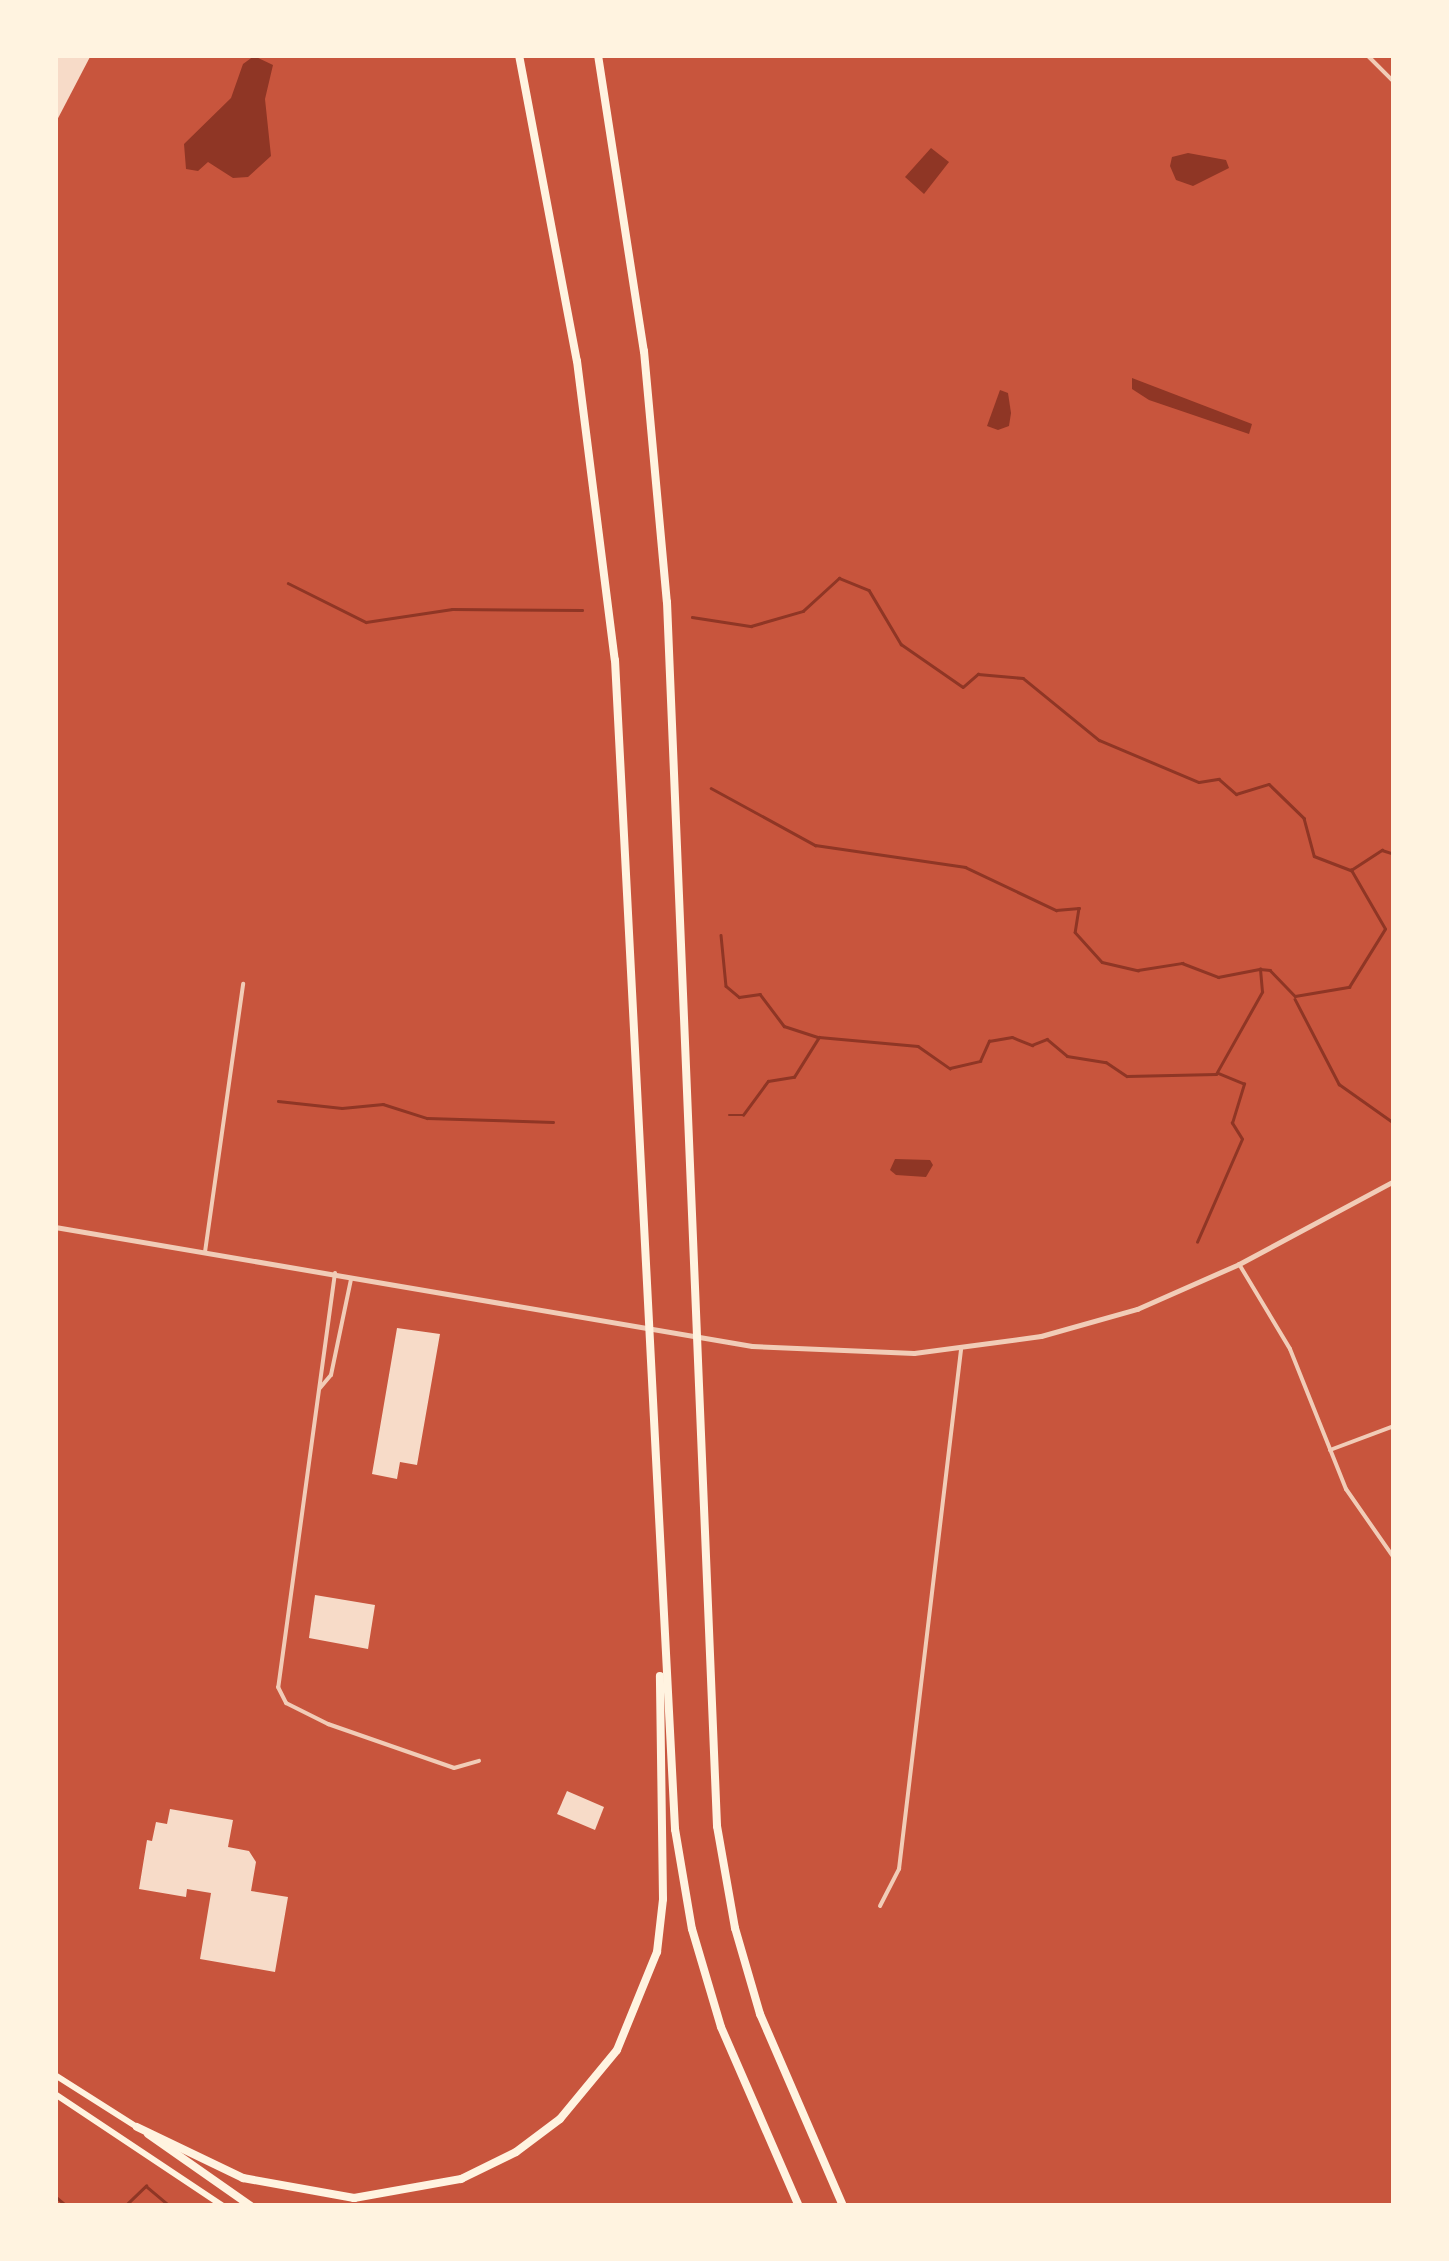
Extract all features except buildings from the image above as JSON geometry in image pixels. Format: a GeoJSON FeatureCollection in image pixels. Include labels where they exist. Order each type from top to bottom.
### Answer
{"type":"FeatureCollection","features":[{"type":"Feature","properties":{"kind":"highway"},"geometry":{"type":"LineString","coordinates":[[519,55],[569,312],[612,627],[673,1813],[692,1929],[733,2059],[799,2206]]}},
{"type":"Feature","properties":{"kind":"highway"},"geometry":{"type":"LineString","coordinates":[[598,55],[638,303],[663,552],[711,1744],[728,1893],[760,2014],[843,2206]]}},
{"type":"Feature","properties":{"kind":"highway"},"geometry":{"type":"LineString","coordinates":[[138,2127],[264,2185],[308,2195],[377,2197],[480,2170],[532,2142],[573,2106],[626,2035],[657,1952],[663,1899],[658,1730],[663,1646]]}},
{"type":"Feature","properties":{"kind":"highway"},"geometry":{"type":"LineString","coordinates":[[138,2127],[250,2206]]}},
{"type":"Feature","properties":{"kind":"main road"},"geometry":{"type":"LineString","coordinates":[[55,2075],[138,2127]]}},
{"type":"Feature","properties":{"kind":"main road"},"geometry":{"type":"LineString","coordinates":[[55,2094],[222,2206]]}},
{"type":"Feature","properties":{"kind":"street"},"geometry":{"type":"LineString","coordinates":[[1367,55],[1394,82]]}},
{"type":"Feature","properties":{"kind":"street"},"geometry":{"type":"LineString","coordinates":[[204,1252],[242,984]]}},
{"type":"Feature","properties":{"kind":"street"},"geometry":{"type":"LineString","coordinates":[[55,1227],[752,1346],[861,1355],[961,1350],[1120,1314],[1239,1264],[1394,1181]]}},
{"type":"Feature","properties":{"kind":"street"},"geometry":{"type":"LineString","coordinates":[[1239,1264],[1290,1349],[1346,1489],[1394,1558]]}},
{"type":"Feature","properties":{"kind":"street"},"geometry":{"type":"LineString","coordinates":[[335,1273],[316,1376],[320,1388],[276,1679],[281,1696],[328,1724],[454,1768],[479,1761]]}},
{"type":"Feature","properties":{"kind":"street"},"geometry":{"type":"LineString","coordinates":[[320,1388],[331,1376],[352,1276]]}},
{"type":"Feature","properties":{"kind":"street"},"geometry":{"type":"LineString","coordinates":[[880,1906],[899,1869],[961,1350]]}},
{"type":"Feature","properties":{"kind":"street"},"geometry":{"type":"LineString","coordinates":[[1330,1450],[1394,1426]]}},
{"type":"Feature","properties":{"kind":"shaded area"},"geometry":{"type":"Polygon","coordinates":[[[254,56],[273,65],[265,99],[271,156],[248,177],[233,178],[208,162],[198,171],[186,169],[184,144],[231,98],[243,64],[254,56]]]}},
{"type":"Feature","properties":{"kind":"shaded area"},"geometry":{"type":"Polygon","coordinates":[[[931,148],[949,162],[924,194],[905,177],[931,148]]]}},
{"type":"Feature","properties":{"kind":"shaded area"},"geometry":{"type":"Polygon","coordinates":[[[1188,153],[1226,160],[1229,168],[1193,186],[1176,180],[1170,166],[1172,157],[1188,153]]]}},
{"type":"Feature","properties":{"kind":"shaded area"},"geometry":{"type":"Polygon","coordinates":[[[1132,378],[1252,424],[1249,434],[1149,400],[1132,389],[1132,378]]]}},
{"type":"Feature","properties":{"kind":"shaded area"},"geometry":{"type":"Polygon","coordinates":[[[1000,390],[1008,393],[1011,413],[1009,426],[998,430],[987,426],[1000,390]]]}},
{"type":"Feature","properties":{"kind":"shaded area"},"geometry":{"type":"Polygon","coordinates":[[[895,1159],[930,1160],[933,1165],[926,1177],[896,1175],[890,1170],[895,1159]]]}},
{"type":"Feature","properties":{"kind":"waterway"},"geometry":{"type":"LineString","coordinates":[[692,617],[751,626],[803,611],[839,578],[869,590],[901,644],[963,687],[978,674],[1023,678],[1099,740],[1199,782],[1219,779],[1236,794],[1269,784],[1304,818],[1314,856],[1351,870]]}},
{"type":"Feature","properties":{"kind":"waterway"},"geometry":{"type":"LineString","coordinates":[[288,583],[366,622],[452,609],[582,610]]}},
{"type":"Feature","properties":{"kind":"waterway"},"geometry":{"type":"LineString","coordinates":[[711,788],[815,845],[965,867],[1056,910],[1079,908],[1075,932],[1102,962],[1138,970],[1182,963],[1218,977],[1260,969]]}},
{"type":"Feature","properties":{"kind":"waterway"},"geometry":{"type":"LineString","coordinates":[[729,1115],[743,1115],[768,1081],[794,1077],[819,1037],[918,1046],[950,1068],[980,1061],[989,1041],[1012,1037],[1032,1045],[1047,1039],[1067,1056],[1106,1062],[1127,1076],[1216,1074],[1262,992],[1260,969],[1270,970],[1295,996],[1349,987],[1385,929],[1351,870],[1382,850],[1394,854]]}},
{"type":"Feature","properties":{"kind":"waterway"},"geometry":{"type":"LineString","coordinates":[[721,935],[726,986],[739,997],[760,994],[784,1026],[817,1037]]}},
{"type":"Feature","properties":{"kind":"waterway"},"geometry":{"type":"LineString","coordinates":[[1295,999],[1339,1084],[1394,1123]]}},
{"type":"Feature","properties":{"kind":"waterway"},"geometry":{"type":"LineString","coordinates":[[1197,1242],[1242,1139],[1232,1123],[1244,1084],[1219,1074]]}},
{"type":"Feature","properties":{"kind":"waterway"},"geometry":{"type":"LineString","coordinates":[[278,1101],[342,1108],[383,1104],[427,1118],[553,1122]]}},
{"type":"Feature","properties":{"kind":"waterway"},"geometry":{"type":"LineString","coordinates":[[112,2206],[126,2205],[146,2186],[170,2206]]}},
{"type":"Feature","properties":{"kind":"waterway"},"geometry":{"type":"LineString","coordinates":[[55,2196],[67,2206]]}}]}
